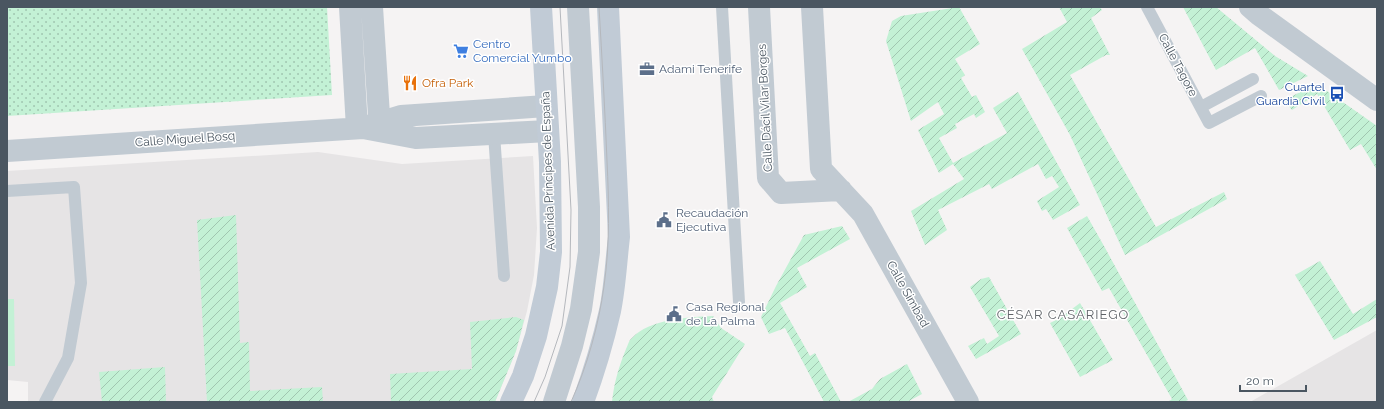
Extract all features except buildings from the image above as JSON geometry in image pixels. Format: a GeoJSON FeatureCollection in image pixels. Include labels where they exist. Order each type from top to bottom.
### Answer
{"type":"FeatureCollection","features":[{"type":"Feature","properties":{"kind":"main road","name":"Avenida Príncipes de España"},"geometry":{"type":"LineString","coordinates":[[511,402],[523,376],[542,313],[551,252],[552,222],[541,7]]}},
{"type":"Feature","properties":{"kind":"main road"},"geometry":{"type":"LineString","coordinates":[[583,402],[595,370],[610,310],[616,272],[618,237],[608,7]]}},
{"type":"Feature","properties":{"kind":"street"},"geometry":{"type":"LineString","coordinates":[[350,7],[370,128]]}},
{"type":"Feature","properties":{"kind":"street"},"geometry":{"type":"LineString","coordinates":[[370,128],[372,7]]}},
{"type":"Feature","properties":{"kind":"street"},"geometry":{"type":"LineString","coordinates":[[554,402],[572,346],[581,309],[589,252],[589,207],[578,7]]}},
{"type":"Feature","properties":{"kind":"street","name":"Calle Dácil Vilar Borges"},"geometry":{"type":"LineString","coordinates":[[759,7],[768,178],[781,193],[841,190]]}},
{"type":"Feature","properties":{"kind":"street"},"geometry":{"type":"LineString","coordinates":[[812,7],[821,169],[841,190]]}},
{"type":"Feature","properties":{"kind":"street"},"geometry":{"type":"LineString","coordinates":[[1250,7],[1377,100]]}},
{"type":"Feature","properties":{"kind":"street","name":"Calle Miguel Bosq"},"geometry":{"type":"LineString","coordinates":[[370,128],[401,116],[546,106]]}},
{"type":"Feature","properties":{"kind":"street","name":"Calle Miguel Bosq"},"geometry":{"type":"LineString","coordinates":[[7,151],[370,128],[416,138],[548,131]]}},
{"type":"Feature","properties":{"kind":"street","name":"Calle Simbad"},"geometry":{"type":"LineString","coordinates":[[841,190],[863,214],[968,402]]}},
{"type":"Feature","properties":{"kind":"lane"},"geometry":{"type":"LineString","coordinates":[[722,7],[739,302]]}},
{"type":"Feature","properties":{"kind":"lane","name":"Calle Tagore"},"geometry":{"type":"LineString","coordinates":[[1147,7],[1209,123],[1261,96]]}},
{"type":"Feature","properties":{"kind":"lane"},"geometry":{"type":"LineString","coordinates":[[1201,107],[1253,79]]}},
{"type":"Feature","properties":{"kind":"lane"},"geometry":{"type":"LineString","coordinates":[[494,134],[504,276]]}},
{"type":"Feature","properties":{"kind":"lane"},"geometry":{"type":"LineString","coordinates":[[7,191],[74,187],[81,283],[68,358],[45,402]]}},
{"type":"Feature","properties":{"kind":"shaded area"},"geometry":{"type":"Polygon","coordinates":[[[318,152],[402,164],[533,156],[537,228],[534,275],[527,311],[516,351],[495,402],[28,402],[28,382],[7,380],[7,171],[318,152]]]}},
{"type":"Feature","properties":{"kind":"shaded area"},"geometry":{"type":"Polygon","coordinates":[[[1377,330],[1377,402],[1250,402],[1377,330]]]}},
{"type":"Feature","properties":{"kind":"green space"},"geometry":{"type":"Polygon","coordinates":[[[7,7],[327,7],[332,95],[7,116],[7,7]]]}},
{"type":"Feature","properties":{"kind":"green space"},"geometry":{"type":"Polygon","coordinates":[[[959,7],[980,44],[955,59],[965,75],[961,78],[972,97],[976,95],[985,112],[976,118],[974,114],[955,124],[957,128],[939,138],[953,163],[1007,133],[993,108],[1018,92],[1080,205],[1053,220],[1046,209],[1042,211],[1037,201],[1059,187],[1052,176],[1046,179],[1038,164],[992,189],[989,184],[938,210],[947,230],[925,245],[911,211],[964,179],[953,164],[939,173],[918,130],[944,114],[938,102],[911,121],[886,41],[892,21],[901,16],[959,7]]]}},
{"type":"Feature","properties":{"kind":"green space"},"geometry":{"type":"Polygon","coordinates":[[[1059,7],[1100,7],[1102,10],[1091,18],[1110,55],[1106,55],[1070,75],[1156,227],[1224,192],[1227,199],[1125,255],[1070,135],[1022,49],[1067,22],[1059,7]]]}},
{"type":"Feature","properties":{"kind":"green space"},"geometry":{"type":"Polygon","coordinates":[[[1183,7],[1216,7],[1275,56],[1308,76],[1279,90],[1255,48],[1216,70],[1183,7]]]}},
{"type":"Feature","properties":{"kind":"green space"},"geometry":{"type":"Polygon","coordinates":[[[1317,84],[1377,126],[1377,170],[1361,144],[1350,150],[1317,94],[1292,110],[1284,100],[1317,84]]]}},
{"type":"Feature","properties":{"kind":"green space"},"geometry":{"type":"Polygon","coordinates":[[[236,215],[240,343],[249,342],[250,391],[322,387],[323,402],[207,402],[197,220],[236,215]]]}},
{"type":"Feature","properties":{"kind":"green space"},"geometry":{"type":"Polygon","coordinates":[[[1087,216],[1188,400],[1184,402],[1168,402],[1172,399],[1109,288],[1102,291],[1067,228],[1087,216]]]}},
{"type":"Feature","properties":{"kind":"green space"},"geometry":{"type":"Polygon","coordinates":[[[842,226],[850,239],[797,268],[807,287],[780,303],[810,356],[815,353],[841,402],[824,402],[785,328],[769,334],[761,317],[804,235],[842,226]]]}},
{"type":"Feature","properties":{"kind":"green space"},"geometry":{"type":"Polygon","coordinates":[[[1320,261],[1353,314],[1377,299],[1377,317],[1334,340],[1295,275],[1320,261]]]}},
{"type":"Feature","properties":{"kind":"green space"},"geometry":{"type":"Polygon","coordinates":[[[989,277],[1021,334],[976,359],[968,346],[984,338],[987,344],[999,336],[970,287],[981,279],[989,277]]]}},
{"type":"Feature","properties":{"kind":"green space"},"geometry":{"type":"Polygon","coordinates":[[[7,299],[14,299],[15,366],[7,366],[7,299]]]}},
{"type":"Feature","properties":{"kind":"green space"},"geometry":{"type":"Polygon","coordinates":[[[1080,303],[1113,360],[1080,377],[1050,323],[1060,318],[1080,303]]]}},
{"type":"Feature","properties":{"kind":"green space"},"geometry":{"type":"Polygon","coordinates":[[[713,316],[721,328],[745,344],[712,397],[714,402],[612,402],[615,381],[623,355],[630,340],[639,332],[648,327],[670,320],[713,316]]]}},
{"type":"Feature","properties":{"kind":"green space"},"geometry":{"type":"Polygon","coordinates":[[[516,317],[524,320],[516,351],[495,402],[391,402],[390,374],[472,369],[470,322],[516,317]]]}},
{"type":"Feature","properties":{"kind":"green space"},"geometry":{"type":"Polygon","coordinates":[[[907,364],[922,394],[907,402],[848,402],[872,389],[880,379],[907,364]]]}},
{"type":"Feature","properties":{"kind":"green space"},"geometry":{"type":"Polygon","coordinates":[[[165,367],[166,402],[102,402],[99,372],[165,367]]]}},
{"type":"Feature","properties":{"kind":"tram line"},"geometry":{"type":"LineString","coordinates":[[534,402],[545,377],[562,326],[570,267],[571,210],[560,7]]}},
{"type":"Feature","properties":{"kind":"tram line"},"geometry":{"type":"LineString","coordinates":[[571,402],[577,389],[596,330],[606,271],[608,192],[599,7]]}},
{"type":"Feature","properties":{"kind":"place","name":"Centro Comercial Yumbo"},"geometry":{"type":"Point","coordinates":[461,51]}},
{"type":"Feature","properties":{"kind":"place","name":"Adami Tenerife"},"geometry":{"type":"Point","coordinates":[647,69]}},
{"type":"Feature","properties":{"kind":"place","name":"Ofra Park"},"geometry":{"type":"Point","coordinates":[410,83]}},
{"type":"Feature","properties":{"kind":"place","name":"Cuartel Guardia Civil"},"geometry":{"type":"Point","coordinates":[1337,94]}},
{"type":"Feature","properties":{"kind":"place","name":"Recaudación Ejecutiva"},"geometry":{"type":"Point","coordinates":[664,220]}},
{"type":"Feature","properties":{"kind":"place","name":"Casa Regional de La Palma"},"geometry":{"type":"Point","coordinates":[674,314]}},
{"type":"Feature","properties":{"kind":"district","name":"CÉSAR CASARIEGO"},"geometry":{"type":"Point","coordinates":[1063,314]}}]}
